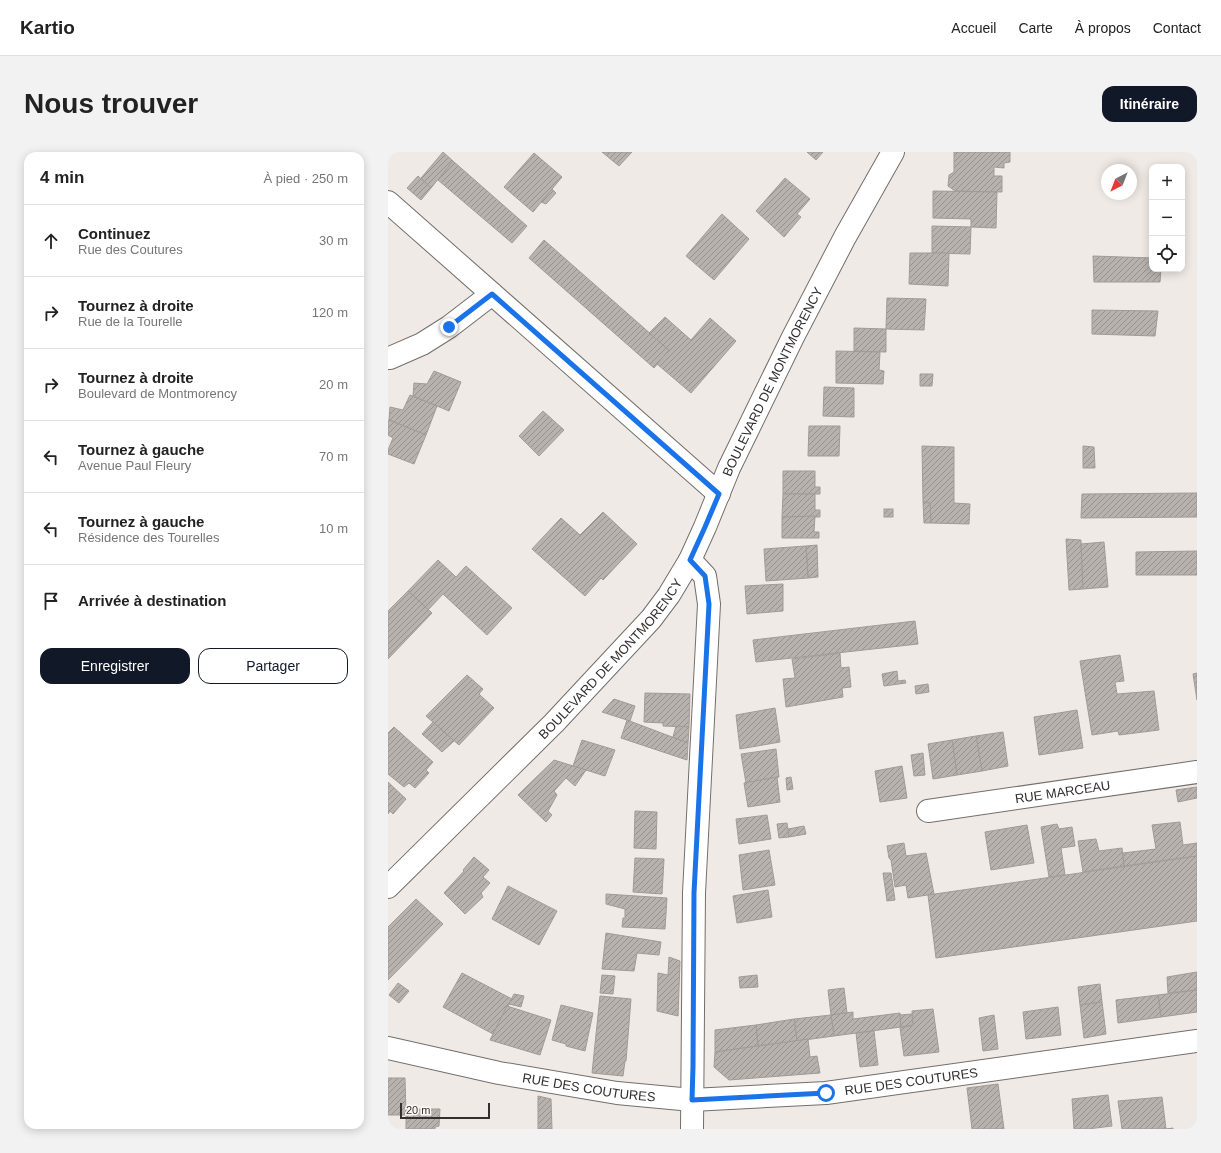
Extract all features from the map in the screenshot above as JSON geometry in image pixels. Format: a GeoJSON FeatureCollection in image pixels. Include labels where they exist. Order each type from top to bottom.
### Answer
{"type":"FeatureCollection","features":[{"type":"Feature","properties":{"kind":"street","name":"BOULEVARD DE MONTMORENCY"},"geometry":{"type":"LineString","coordinates":[[388,887],[554,723],[651,619],[669,595],[690,560],[729,468],[797,330],[845,237],[894,152]]}},
{"type":"Feature","properties":{"kind":"street"},"geometry":{"type":"LineString","coordinates":[[388,202],[719,494]]}},
{"type":"Feature","properties":{"kind":"street"},"geometry":{"type":"LineString","coordinates":[[388,358],[422,344],[449,327],[492,294]]}},
{"type":"Feature","properties":{"kind":"street"},"geometry":{"type":"LineString","coordinates":[[690,560],[705,576],[709,604],[694,893],[692,1129]]}},
{"type":"Feature","properties":{"kind":"street","name":"RUE MARCEAU"},"geometry":{"type":"LineString","coordinates":[[928,811],[1197,772]]}},
{"type":"Feature","properties":{"kind":"street","name":"RUE DES COUTURES"},"geometry":{"type":"LineString","coordinates":[[388,1048],[499,1073],[617,1093],[692,1100],[826,1093],[1197,1041]]}},
{"type":"Feature","properties":{"kind":"building"},"geometry":{"type":"Polygon","coordinates":[[[443,152],[453,161],[431,188],[421,178],[443,152]]]}},
{"type":"Feature","properties":{"kind":"building"},"geometry":{"type":"Polygon","coordinates":[[[602,152],[632,152],[619,166],[602,152]]]}},
{"type":"Feature","properties":{"kind":"building"},"geometry":{"type":"Polygon","coordinates":[[[807,152],[823,152],[816,160],[807,152]]]}},
{"type":"Feature","properties":{"kind":"building"},"geometry":{"type":"Polygon","coordinates":[[[954,152],[1010,152],[1010,162],[1004,163],[1004,168],[994,167],[994,176],[1002,176],[1002,192],[955,191],[948,186],[949,175],[954,172],[954,152]]]}},
{"type":"Feature","properties":{"kind":"building"},"geometry":{"type":"Polygon","coordinates":[[[534,153],[562,177],[533,212],[504,187],[534,153]]]}},
{"type":"Feature","properties":{"kind":"building"},"geometry":{"type":"Polygon","coordinates":[[[453,161],[527,226],[512,243],[438,180],[453,161]]]}},
{"type":"Feature","properties":{"kind":"building"},"geometry":{"type":"Polygon","coordinates":[[[418,176],[431,188],[421,200],[407,188],[418,176]]]}},
{"type":"Feature","properties":{"kind":"building"},"geometry":{"type":"Polygon","coordinates":[[[785,178],[810,199],[797,214],[801,217],[784,237],[756,211],[785,178]]]}},
{"type":"Feature","properties":{"kind":"building"},"geometry":{"type":"Polygon","coordinates":[[[552,189],[556,193],[546,204],[541,202],[552,189]]]}},
{"type":"Feature","properties":{"kind":"building"},"geometry":{"type":"Polygon","coordinates":[[[933,191],[997,192],[996,228],[971,227],[971,219],[933,218],[933,191]]]}},
{"type":"Feature","properties":{"kind":"building"},"geometry":{"type":"Polygon","coordinates":[[[722,214],[749,239],[714,280],[686,256],[722,214]]]}},
{"type":"Feature","properties":{"kind":"building"},"geometry":{"type":"Polygon","coordinates":[[[932,226],[971,227],[970,254],[932,253],[932,226]]]}},
{"type":"Feature","properties":{"kind":"building"},"geometry":{"type":"Polygon","coordinates":[[[544,240],[669,350],[654,368],[529,258],[544,240]]]}},
{"type":"Feature","properties":{"kind":"building"},"geometry":{"type":"Polygon","coordinates":[[[910,253],[949,253],[948,286],[909,284],[910,253]]]}},
{"type":"Feature","properties":{"kind":"building"},"geometry":{"type":"Polygon","coordinates":[[[1093,256],[1149,258],[1149,272],[1161,272],[1160,282],[1094,282],[1093,256]]]}},
{"type":"Feature","properties":{"kind":"building"},"geometry":{"type":"Polygon","coordinates":[[[887,298],[926,299],[924,330],[886,329],[887,298]]]}},
{"type":"Feature","properties":{"kind":"building"},"geometry":{"type":"Polygon","coordinates":[[[1092,310],[1158,311],[1155,336],[1092,334],[1092,310]]]}},
{"type":"Feature","properties":{"kind":"building"},"geometry":{"type":"Polygon","coordinates":[[[665,317],[691,340],[710,318],[736,341],[691,393],[657,364],[669,350],[649,333],[665,317]]]}},
{"type":"Feature","properties":{"kind":"building"},"geometry":{"type":"Polygon","coordinates":[[[854,328],[886,329],[886,352],[854,351],[854,328]]]}},
{"type":"Feature","properties":{"kind":"building"},"geometry":{"type":"Polygon","coordinates":[[[836,351],[880,352],[879,370],[884,371],[883,384],[836,383],[836,351]]]}},
{"type":"Feature","properties":{"kind":"building"},"geometry":{"type":"Polygon","coordinates":[[[434,371],[461,382],[449,411],[413,396],[414,383],[427,384],[434,371]]]}},
{"type":"Feature","properties":{"kind":"building"},"geometry":{"type":"Polygon","coordinates":[[[920,374],[933,374],[932,386],[920,386],[920,374]]]}},
{"type":"Feature","properties":{"kind":"building"},"geometry":{"type":"Polygon","coordinates":[[[824,387],[854,388],[854,417],[823,416],[824,387]]]}},
{"type":"Feature","properties":{"kind":"building"},"geometry":{"type":"Polygon","coordinates":[[[410,395],[437,406],[426,435],[389,420],[390,407],[403,410],[410,395]]]}},
{"type":"Feature","properties":{"kind":"building"},"geometry":{"type":"Polygon","coordinates":[[[543,411],[564,430],[539,456],[519,436],[543,411]]]}},
{"type":"Feature","properties":{"kind":"building"},"geometry":{"type":"Polygon","coordinates":[[[389,420],[426,435],[414,464],[388,454],[393,438],[388,435],[389,420]]]}},
{"type":"Feature","properties":{"kind":"building"},"geometry":{"type":"Polygon","coordinates":[[[809,426],[840,426],[839,456],[808,456],[809,426]]]}},
{"type":"Feature","properties":{"kind":"building"},"geometry":{"type":"Polygon","coordinates":[[[922,446],[954,447],[954,503],[970,504],[969,524],[931,523],[930,503],[923,502],[922,446]]]}},
{"type":"Feature","properties":{"kind":"building"},"geometry":{"type":"Polygon","coordinates":[[[1083,446],[1094,447],[1095,468],[1083,468],[1083,446]]]}},
{"type":"Feature","properties":{"kind":"building"},"geometry":{"type":"Polygon","coordinates":[[[783,471],[815,471],[815,487],[820,487],[820,494],[783,494],[783,471]]]}},
{"type":"Feature","properties":{"kind":"building"},"geometry":{"type":"Polygon","coordinates":[[[1197,493],[1197,517],[1081,518],[1082,494],[1197,493]]]}},
{"type":"Feature","properties":{"kind":"building"},"geometry":{"type":"Polygon","coordinates":[[[783,494],[815,494],[815,510],[820,510],[820,517],[782,517],[783,494]]]}},
{"type":"Feature","properties":{"kind":"building"},"geometry":{"type":"Polygon","coordinates":[[[923,502],[930,503],[931,523],[924,523],[923,502]]]}},
{"type":"Feature","properties":{"kind":"building"},"geometry":{"type":"Polygon","coordinates":[[[884,509],[893,509],[893,517],[884,517],[884,509]]]}},
{"type":"Feature","properties":{"kind":"building"},"geometry":{"type":"Polygon","coordinates":[[[603,512],[637,544],[603,580],[601,578],[585,596],[532,549],[561,518],[580,535],[603,512]]]}},
{"type":"Feature","properties":{"kind":"building"},"geometry":{"type":"Polygon","coordinates":[[[815,516],[814,532],[819,532],[819,538],[782,538],[782,517],[815,516]]]}},
{"type":"Feature","properties":{"kind":"building"},"geometry":{"type":"Polygon","coordinates":[[[1066,539],[1081,540],[1083,589],[1069,590],[1066,539]]]}},
{"type":"Feature","properties":{"kind":"building"},"geometry":{"type":"Polygon","coordinates":[[[1104,542],[1108,587],[1083,589],[1081,544],[1104,542]]]}},
{"type":"Feature","properties":{"kind":"building"},"geometry":{"type":"Polygon","coordinates":[[[817,545],[818,577],[808,578],[806,546],[817,545]]]}},
{"type":"Feature","properties":{"kind":"building"},"geometry":{"type":"Polygon","coordinates":[[[806,546],[808,578],[766,581],[764,549],[806,546]]]}},
{"type":"Feature","properties":{"kind":"building"},"geometry":{"type":"Polygon","coordinates":[[[1197,551],[1197,575],[1136,575],[1136,552],[1197,551]]]}},
{"type":"Feature","properties":{"kind":"building"},"geometry":{"type":"Polygon","coordinates":[[[438,560],[456,577],[466,566],[512,608],[487,635],[443,594],[428,610],[408,591],[438,560]]]}},
{"type":"Feature","properties":{"kind":"building"},"geometry":{"type":"Polygon","coordinates":[[[783,584],[783,611],[747,614],[745,586],[783,584]]]}},
{"type":"Feature","properties":{"kind":"building"},"geometry":{"type":"Polygon","coordinates":[[[408,591],[432,613],[388,659],[388,611],[408,591]]]}},
{"type":"Feature","properties":{"kind":"building"},"geometry":{"type":"Polygon","coordinates":[[[915,621],[918,644],[756,662],[753,640],[915,621]]]}},
{"type":"Feature","properties":{"kind":"building"},"geometry":{"type":"Polygon","coordinates":[[[840,653],[841,668],[849,667],[851,687],[842,688],[843,697],[786,707],[783,679],[795,678],[792,659],[840,653]]]}},
{"type":"Feature","properties":{"kind":"building"},"geometry":{"type":"Polygon","coordinates":[[[1120,655],[1124,681],[1115,682],[1117,694],[1154,691],[1159,730],[1119,735],[1118,731],[1092,735],[1080,661],[1120,655]]]}},
{"type":"Feature","properties":{"kind":"building"},"geometry":{"type":"Polygon","coordinates":[[[897,671],[898,681],[905,680],[906,683],[884,686],[882,674],[897,671]]]}},
{"type":"Feature","properties":{"kind":"building"},"geometry":{"type":"Polygon","coordinates":[[[1197,673],[1197,700],[1193,674],[1197,673]]]}},
{"type":"Feature","properties":{"kind":"building"},"geometry":{"type":"Polygon","coordinates":[[[467,675],[483,689],[479,694],[494,708],[459,745],[426,716],[467,675]]]}},
{"type":"Feature","properties":{"kind":"building"},"geometry":{"type":"Polygon","coordinates":[[[928,684],[929,692],[916,694],[915,686],[928,684]]]}},
{"type":"Feature","properties":{"kind":"building"},"geometry":{"type":"Polygon","coordinates":[[[645,693],[690,694],[689,727],[663,726],[663,723],[644,722],[645,693]]]}},
{"type":"Feature","properties":{"kind":"building"},"geometry":{"type":"Polygon","coordinates":[[[614,699],[635,706],[630,721],[602,712],[614,699]]]}},
{"type":"Feature","properties":{"kind":"building"},"geometry":{"type":"Polygon","coordinates":[[[775,708],[780,742],[740,749],[736,715],[775,708]]]}},
{"type":"Feature","properties":{"kind":"building"},"geometry":{"type":"Polygon","coordinates":[[[1077,710],[1083,748],[1039,755],[1034,717],[1077,710]]]}},
{"type":"Feature","properties":{"kind":"building"},"geometry":{"type":"Polygon","coordinates":[[[627,720],[688,743],[687,760],[621,738],[627,720]]]}},
{"type":"Feature","properties":{"kind":"building"},"geometry":{"type":"Polygon","coordinates":[[[433,722],[454,741],[442,752],[422,734],[433,722]]]}},
{"type":"Feature","properties":{"kind":"building"},"geometry":{"type":"Polygon","coordinates":[[[676,726],[689,727],[688,743],[673,737],[676,726]]]}},
{"type":"Feature","properties":{"kind":"building"},"geometry":{"type":"Polygon","coordinates":[[[394,727],[433,762],[426,770],[429,773],[415,788],[409,783],[404,787],[388,774],[388,733],[394,727]]]}},
{"type":"Feature","properties":{"kind":"building"},"geometry":{"type":"Polygon","coordinates":[[[1003,732],[1008,766],[982,771],[976,736],[1003,732]]]}},
{"type":"Feature","properties":{"kind":"building"},"geometry":{"type":"Polygon","coordinates":[[[976,736],[982,771],[957,775],[952,740],[976,736]]]}},
{"type":"Feature","properties":{"kind":"building"},"geometry":{"type":"Polygon","coordinates":[[[582,740],[615,750],[605,776],[573,766],[582,740]]]}},
{"type":"Feature","properties":{"kind":"building"},"geometry":{"type":"Polygon","coordinates":[[[952,740],[957,775],[933,779],[928,744],[952,740]]]}},
{"type":"Feature","properties":{"kind":"building"},"geometry":{"type":"Polygon","coordinates":[[[776,749],[779,777],[746,783],[741,754],[776,749]]]}},
{"type":"Feature","properties":{"kind":"building"},"geometry":{"type":"Polygon","coordinates":[[[923,753],[925,775],[914,776],[911,755],[923,753]]]}},
{"type":"Feature","properties":{"kind":"building"},"geometry":{"type":"Polygon","coordinates":[[[554,760],[586,770],[575,786],[566,778],[554,791],[557,795],[548,811],[552,815],[546,822],[518,795],[554,760]]]}},
{"type":"Feature","properties":{"kind":"building"},"geometry":{"type":"Polygon","coordinates":[[[902,766],[907,798],[880,802],[875,771],[902,766]]]}},
{"type":"Feature","properties":{"kind":"building"},"geometry":{"type":"Polygon","coordinates":[[[777,777],[780,802],[748,807],[744,783],[777,777]]]}},
{"type":"Feature","properties":{"kind":"building"},"geometry":{"type":"Polygon","coordinates":[[[791,777],[793,789],[787,790],[786,778],[791,777]]]}},
{"type":"Feature","properties":{"kind":"building"},"geometry":{"type":"Polygon","coordinates":[[[388,782],[406,799],[393,814],[390,811],[388,814],[388,782]]]}},
{"type":"Feature","properties":{"kind":"building"},"geometry":{"type":"Polygon","coordinates":[[[1197,787],[1197,798],[1178,802],[1176,790],[1197,787]]]}},
{"type":"Feature","properties":{"kind":"building"},"geometry":{"type":"Polygon","coordinates":[[[635,811],[657,812],[656,849],[634,848],[635,811]]]}},
{"type":"Feature","properties":{"kind":"building"},"geometry":{"type":"Polygon","coordinates":[[[767,815],[771,839],[739,844],[736,819],[767,815]]]}},
{"type":"Feature","properties":{"kind":"building"},"geometry":{"type":"Polygon","coordinates":[[[1180,822],[1183,845],[1197,843],[1197,856],[1124,866],[1123,853],[1156,849],[1152,825],[1180,822]]]}},
{"type":"Feature","properties":{"kind":"building"},"geometry":{"type":"Polygon","coordinates":[[[787,823],[789,837],[779,838],[777,824],[787,823]]]}},
{"type":"Feature","properties":{"kind":"building"},"geometry":{"type":"Polygon","coordinates":[[[1057,824],[1059,829],[1072,827],[1075,846],[1061,848],[1065,875],[1049,877],[1041,827],[1057,824]]]}},
{"type":"Feature","properties":{"kind":"building"},"geometry":{"type":"Polygon","coordinates":[[[1027,825],[1034,863],[991,870],[985,832],[1027,825]]]}},
{"type":"Feature","properties":{"kind":"building"},"geometry":{"type":"Polygon","coordinates":[[[804,826],[806,834],[789,837],[788,829],[804,826]]]}},
{"type":"Feature","properties":{"kind":"building"},"geometry":{"type":"Polygon","coordinates":[[[1096,839],[1099,851],[1122,848],[1124,866],[1083,872],[1078,841],[1096,839]]]}},
{"type":"Feature","properties":{"kind":"building"},"geometry":{"type":"Polygon","coordinates":[[[904,843],[906,856],[926,853],[934,894],[908,898],[906,885],[895,887],[891,860],[889,858],[887,846],[904,843]]]}},
{"type":"Feature","properties":{"kind":"building"},"geometry":{"type":"Polygon","coordinates":[[[769,850],[775,885],[743,890],[739,855],[769,850]]]}},
{"type":"Feature","properties":{"kind":"building"},"geometry":{"type":"Polygon","coordinates":[[[1197,856],[1197,921],[936,958],[928,895],[1197,856]]]}},
{"type":"Feature","properties":{"kind":"building"},"geometry":{"type":"Polygon","coordinates":[[[474,857],[489,870],[483,877],[490,883],[481,893],[483,897],[465,914],[444,893],[464,871],[463,870],[474,857]]]}},
{"type":"Feature","properties":{"kind":"building"},"geometry":{"type":"Polygon","coordinates":[[[635,858],[664,859],[662,894],[633,892],[635,858]]]}},
{"type":"Feature","properties":{"kind":"building"},"geometry":{"type":"Polygon","coordinates":[[[883,873],[891,873],[895,900],[887,901],[883,873]]]}},
{"type":"Feature","properties":{"kind":"building"},"geometry":{"type":"Polygon","coordinates":[[[508,886],[557,911],[539,945],[492,919],[508,886]]]}},
{"type":"Feature","properties":{"kind":"building"},"geometry":{"type":"Polygon","coordinates":[[[768,890],[772,917],[737,923],[733,896],[768,890]]]}},
{"type":"Feature","properties":{"kind":"building"},"geometry":{"type":"Polygon","coordinates":[[[606,894],[667,898],[665,929],[622,927],[623,918],[625,918],[625,909],[606,904],[606,894]]]}},
{"type":"Feature","properties":{"kind":"building"},"geometry":{"type":"Polygon","coordinates":[[[416,899],[443,924],[388,980],[388,927],[416,899]]]}},
{"type":"Feature","properties":{"kind":"building"},"geometry":{"type":"Polygon","coordinates":[[[606,933],[661,942],[659,955],[637,953],[634,971],[602,969],[606,933]]]}},
{"type":"Feature","properties":{"kind":"building"},"geometry":{"type":"Polygon","coordinates":[[[669,957],[680,961],[678,1016],[657,1011],[658,973],[668,975],[669,957]]]}},
{"type":"Feature","properties":{"kind":"building"},"geometry":{"type":"Polygon","coordinates":[[[1197,972],[1197,990],[1168,993],[1167,977],[1197,972]]]}},
{"type":"Feature","properties":{"kind":"building"},"geometry":{"type":"Polygon","coordinates":[[[462,973],[512,999],[493,1034],[443,1007],[462,973]]]}},
{"type":"Feature","properties":{"kind":"building"},"geometry":{"type":"Polygon","coordinates":[[[602,975],[615,976],[613,994],[600,993],[602,975]]]}},
{"type":"Feature","properties":{"kind":"building"},"geometry":{"type":"Polygon","coordinates":[[[757,975],[758,987],[740,988],[739,977],[757,975]]]}},
{"type":"Feature","properties":{"kind":"building"},"geometry":{"type":"Polygon","coordinates":[[[398,983],[409,991],[399,1003],[389,995],[398,983]]]}},
{"type":"Feature","properties":{"kind":"building"},"geometry":{"type":"Polygon","coordinates":[[[1100,984],[1102,1002],[1080,1005],[1078,987],[1100,984]]]}},
{"type":"Feature","properties":{"kind":"building"},"geometry":{"type":"Polygon","coordinates":[[[844,988],[847,1013],[831,1015],[828,990],[844,988]]]}},
{"type":"Feature","properties":{"kind":"building"},"geometry":{"type":"Polygon","coordinates":[[[1197,990],[1197,1012],[1161,1017],[1158,995],[1197,990]]]}},
{"type":"Feature","properties":{"kind":"building"},"geometry":{"type":"Polygon","coordinates":[[[514,994],[524,996],[521,1007],[509,1004],[514,994]]]}},
{"type":"Feature","properties":{"kind":"building"},"geometry":{"type":"Polygon","coordinates":[[[1158,995],[1161,1017],[1118,1023],[1116,1000],[1158,995]]]}},
{"type":"Feature","properties":{"kind":"building"},"geometry":{"type":"Polygon","coordinates":[[[600,996],[631,999],[626,1061],[623,1076],[592,1073],[600,996]]]}},
{"type":"Feature","properties":{"kind":"building"},"geometry":{"type":"Polygon","coordinates":[[[1102,1002],[1106,1034],[1084,1038],[1080,1005],[1102,1002]]]}},
{"type":"Feature","properties":{"kind":"building"},"geometry":{"type":"Polygon","coordinates":[[[561,1005],[593,1013],[585,1051],[566,1046],[566,1044],[552,1040],[561,1005]]]}},
{"type":"Feature","properties":{"kind":"building"},"geometry":{"type":"Polygon","coordinates":[[[507,1006],[551,1020],[540,1055],[490,1040],[507,1006]]]}},
{"type":"Feature","properties":{"kind":"building"},"geometry":{"type":"Polygon","coordinates":[[[1058,1007],[1061,1035],[1026,1039],[1023,1012],[1058,1007]]]}},
{"type":"Feature","properties":{"kind":"building"},"geometry":{"type":"Polygon","coordinates":[[[933,1009],[939,1052],[904,1056],[900,1028],[913,1025],[912,1011],[933,1009]]]}},
{"type":"Feature","properties":{"kind":"building"},"geometry":{"type":"Polygon","coordinates":[[[853,1012],[853,1019],[900,1013],[901,1027],[834,1036],[831,1015],[853,1012]]]}},
{"type":"Feature","properties":{"kind":"building"},"geometry":{"type":"Polygon","coordinates":[[[912,1014],[913,1025],[901,1027],[900,1015],[912,1014]]]}},
{"type":"Feature","properties":{"kind":"building"},"geometry":{"type":"Polygon","coordinates":[[[831,1015],[834,1036],[797,1041],[794,1019],[831,1015]]]}},
{"type":"Feature","properties":{"kind":"building"},"geometry":{"type":"Polygon","coordinates":[[[994,1015],[998,1049],[983,1051],[979,1018],[994,1015]]]}},
{"type":"Feature","properties":{"kind":"building"},"geometry":{"type":"Polygon","coordinates":[[[794,1019],[797,1041],[758,1046],[756,1025],[794,1019]]]}},
{"type":"Feature","properties":{"kind":"building"},"geometry":{"type":"Polygon","coordinates":[[[756,1025],[758,1046],[715,1052],[715,1030],[756,1025]]]}},
{"type":"Feature","properties":{"kind":"building"},"geometry":{"type":"Polygon","coordinates":[[[874,1031],[878,1065],[860,1067],[856,1033],[874,1031]]]}},
{"type":"Feature","properties":{"kind":"building"},"geometry":{"type":"Polygon","coordinates":[[[808,1039],[810,1057],[817,1056],[820,1073],[729,1080],[714,1067],[715,1052],[808,1039]]]}},
{"type":"Feature","properties":{"kind":"building"},"geometry":{"type":"Polygon","coordinates":[[[388,1078],[405,1078],[406,1115],[388,1115],[388,1078]]]}},
{"type":"Feature","properties":{"kind":"building"},"geometry":{"type":"Polygon","coordinates":[[[998,1084],[1004,1129],[972,1129],[967,1088],[998,1084]]]}},
{"type":"Feature","properties":{"kind":"building"},"geometry":{"type":"Polygon","coordinates":[[[1108,1095],[1112,1126],[1074,1129],[1072,1099],[1108,1095]]]}},
{"type":"Feature","properties":{"kind":"building"},"geometry":{"type":"Polygon","coordinates":[[[538,1096],[551,1099],[552,1129],[538,1129],[538,1096]]]}},
{"type":"Feature","properties":{"kind":"building"},"geometry":{"type":"Polygon","coordinates":[[[1162,1097],[1166,1129],[1122,1129],[1118,1101],[1162,1097]]]}},
{"type":"Feature","properties":{"kind":"building"},"geometry":{"type":"Polygon","coordinates":[[[406,1109],[440,1109],[439,1126],[435,1127],[435,1129],[406,1129],[406,1109]]]}},
{"type":"Feature","properties":{"kind":"route"},"geometry":{"type":"LineString","coordinates":[[449,327],[492,294],[719,494],[690,560],[705,576],[709,604],[694,893],[692,1100],[826,1093]]}}]}
